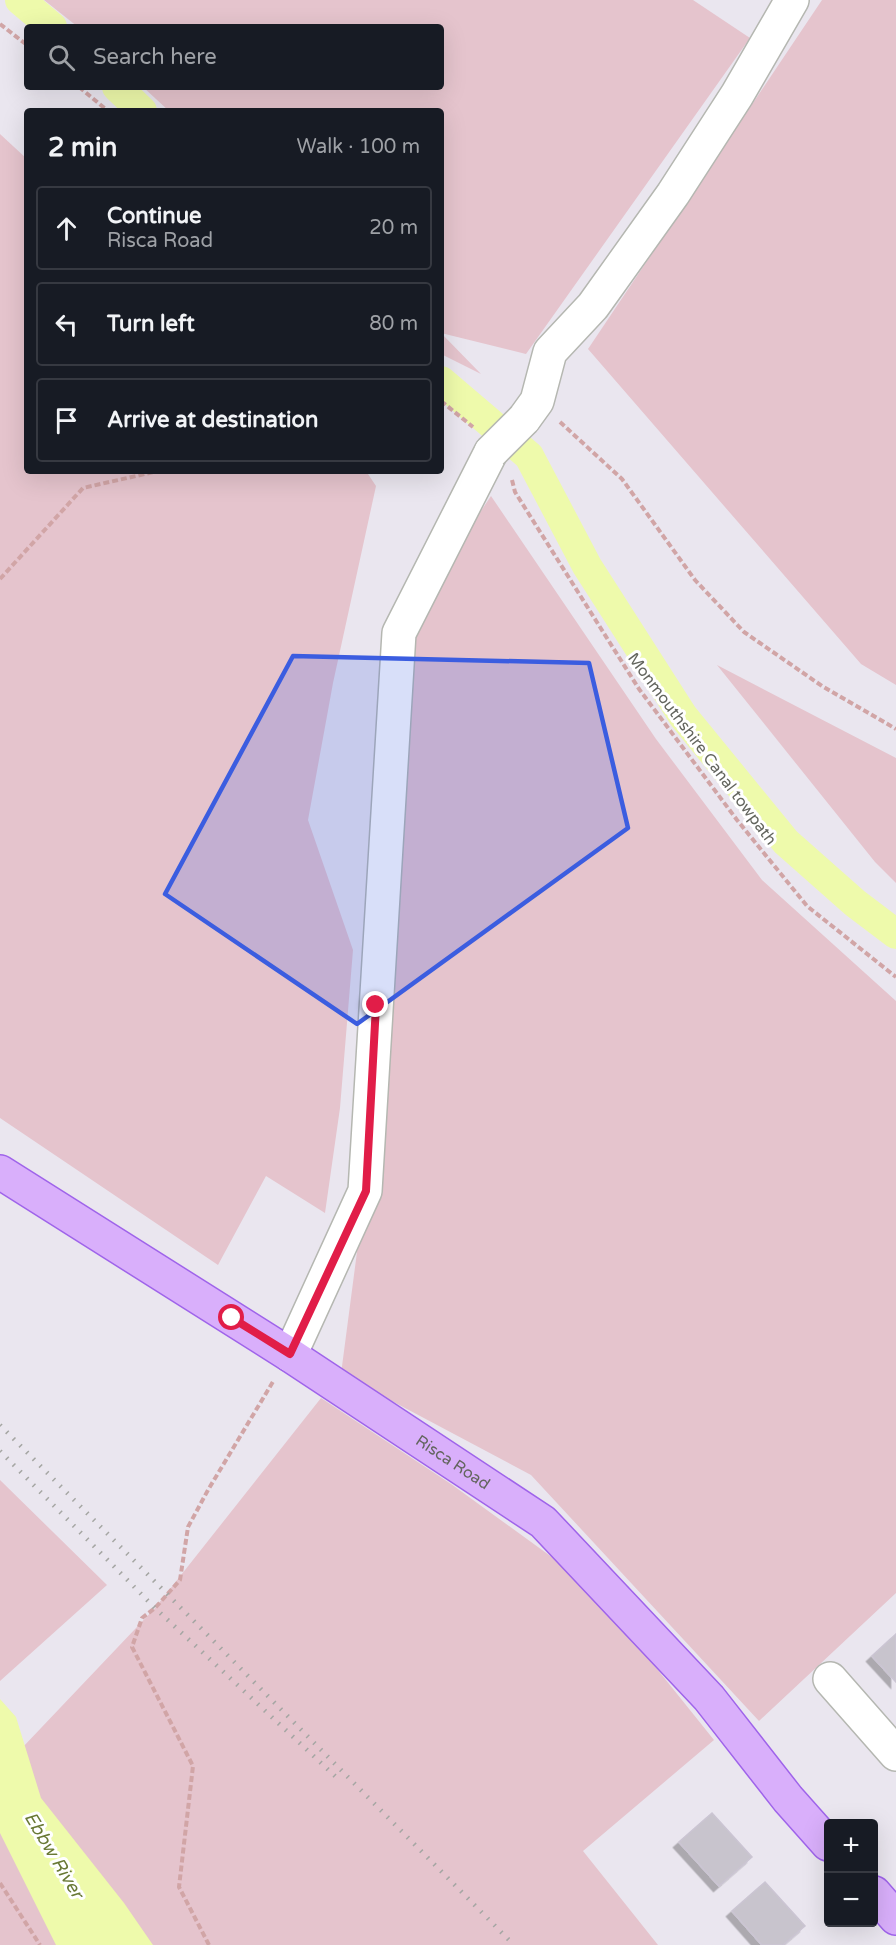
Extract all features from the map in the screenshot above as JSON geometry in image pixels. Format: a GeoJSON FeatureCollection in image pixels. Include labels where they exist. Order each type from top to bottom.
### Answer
{"type":"FeatureCollection","features":[{"type":"Feature","properties":{"kind":"main road","name":"Risca Road"},"geometry":{"type":"LineString","coordinates":[[0,1172],[290,1354],[543,1522],[710,1698],[788,1799],[824,1840]]}},
{"type":"Feature","properties":{"kind":"main road"},"geometry":{"type":"LineString","coordinates":[[878,1898],[896,1918]]}},
{"type":"Feature","properties":{"kind":"street"},"geometry":{"type":"LineString","coordinates":[[290,1354],[366,1191],[399,633],[493,452],[531,411],[550,352],[593,306],[673,194],[737,95],[792,0]]}},
{"type":"Feature","properties":{"kind":"street"},"geometry":{"type":"LineString","coordinates":[[830,1679],[896,1754]]}},
{"type":"Feature","properties":{"kind":"path"},"geometry":{"type":"LineString","coordinates":[[0,24],[24,43]]}},
{"type":"Feature","properties":{"kind":"path"},"geometry":{"type":"LineString","coordinates":[[83,90],[104,108]]}},
{"type":"Feature","properties":{"kind":"path","name":"Monmouthshire Canal towpath"},"geometry":{"type":"LineString","coordinates":[[444,404],[493,452],[515,492],[639,689],[737,820],[807,906],[896,977]]}},
{"type":"Feature","properties":{"kind":"path"},"geometry":{"type":"LineString","coordinates":[[531,411],[622,479],[695,580],[744,632],[822,686],[896,729]]}},
{"type":"Feature","properties":{"kind":"path"},"geometry":{"type":"LineString","coordinates":[[0,579],[83,488],[145,474]]}},
{"type":"Feature","properties":{"kind":"path"},"geometry":{"type":"LineString","coordinates":[[209,1945],[179,1887],[194,1766],[132,1647],[142,1618],[155,1608],[180,1580],[188,1527],[290,1354]]}},
{"type":"Feature","properties":{"kind":"path"},"geometry":{"type":"LineString","coordinates":[[0,1883],[40,1945]]}},
{"type":"Feature","properties":{"kind":"highlighted area"},"geometry":{"type":"Polygon","coordinates":[[[293,656],[589,663],[628,828],[357,1024],[165,894],[293,656]]]}},
{"type":"Feature","properties":{"kind":"shaded area"},"geometry":{"type":"Polygon","coordinates":[[[44,0],[693,0],[750,38],[526,354],[444,334],[444,108],[166,108],[146,90],[444,90],[444,24],[74,24],[44,0]]]}},
{"type":"Feature","properties":{"kind":"shaded area"},"geometry":{"type":"Polygon","coordinates":[[[822,0],[896,0],[896,685],[861,664],[588,349],[822,0]]]}},
{"type":"Feature","properties":{"kind":"shaded area"},"geometry":{"type":"Polygon","coordinates":[[[0,134],[24,156],[24,474],[368,474],[376,486],[333,683],[308,820],[353,950],[340,1108],[325,1213],[266,1176],[218,1265],[0,1118],[0,134]]]}},
{"type":"Feature","properties":{"kind":"shaded area"},"geometry":{"type":"Polygon","coordinates":[[[444,336],[481,374],[444,356],[444,336]]]}},
{"type":"Feature","properties":{"kind":"shaded area"},"geometry":{"type":"Polygon","coordinates":[[[491,496],[656,739],[762,880],[896,1001],[896,1593],[759,1721],[531,1475],[341,1374],[365,1191],[397,635],[491,496]]]}},
{"type":"Feature","properties":{"kind":"shaded area"},"geometry":{"type":"Polygon","coordinates":[[[717,665],[896,758],[896,883],[875,862],[717,665]]]}},
{"type":"Feature","properties":{"kind":"shaded area"},"geometry":{"type":"Polygon","coordinates":[[[321,1398],[451,1484],[571,1571],[633,1639],[714,1740],[583,1851],[658,1945],[0,1945],[0,1731],[22,1748],[155,1608],[321,1398]]]}},
{"type":"Feature","properties":{"kind":"shaded area"},"geometry":{"type":"Polygon","coordinates":[[[0,1480],[107,1585],[0,1681],[0,1480]]]}},
{"type":"Feature","properties":{"kind":"water","name":"Ebbw River"},"geometry":{"type":"Polygon","coordinates":[[[0,1699],[16,1717],[41,1798],[124,1903],[153,1945],[56,1945],[0,1833],[0,1699]]]}},
{"type":"Feature","properties":{"kind":"building"},"geometry":{"type":"Polygon","coordinates":[[[896,1634],[896,1682],[872,1656],[896,1634]]]}},
{"type":"Feature","properties":{"kind":"building"},"geometry":{"type":"Polygon","coordinates":[[[712,1813],[752,1857],[719,1886],[679,1842],[712,1813]]]}},
{"type":"Feature","properties":{"kind":"building"},"geometry":{"type":"Polygon","coordinates":[[[765,1882],[805,1926],[783,1945],[762,1945],[732,1911],[765,1882]]]}},
{"type":"Feature","properties":{"kind":"waterway"},"geometry":{"type":"LineString","coordinates":[[20,0],[48,24]]}},
{"type":"Feature","properties":{"kind":"waterway"},"geometry":{"type":"LineString","coordinates":[[120,90],[139,108]]}},
{"type":"Feature","properties":{"kind":"waterway"},"geometry":{"type":"LineString","coordinates":[[444,384],[529,456],[587,566],[683,716],[786,842],[855,903],[896,934]]}},
{"type":"Feature","properties":{"kind":"railway"},"geometry":{"type":"LineString","coordinates":[[0,1425],[514,1945]]}},
{"type":"Feature","properties":{"kind":"railway"},"geometry":{"type":"LineString","coordinates":[[0,1451],[155,1608],[336,1777]]}},
{"type":"Feature","properties":{"kind":"route"},"geometry":{"type":"LineString","coordinates":[[232,1318],[290,1354],[366,1191],[376,1005]]}}]}
